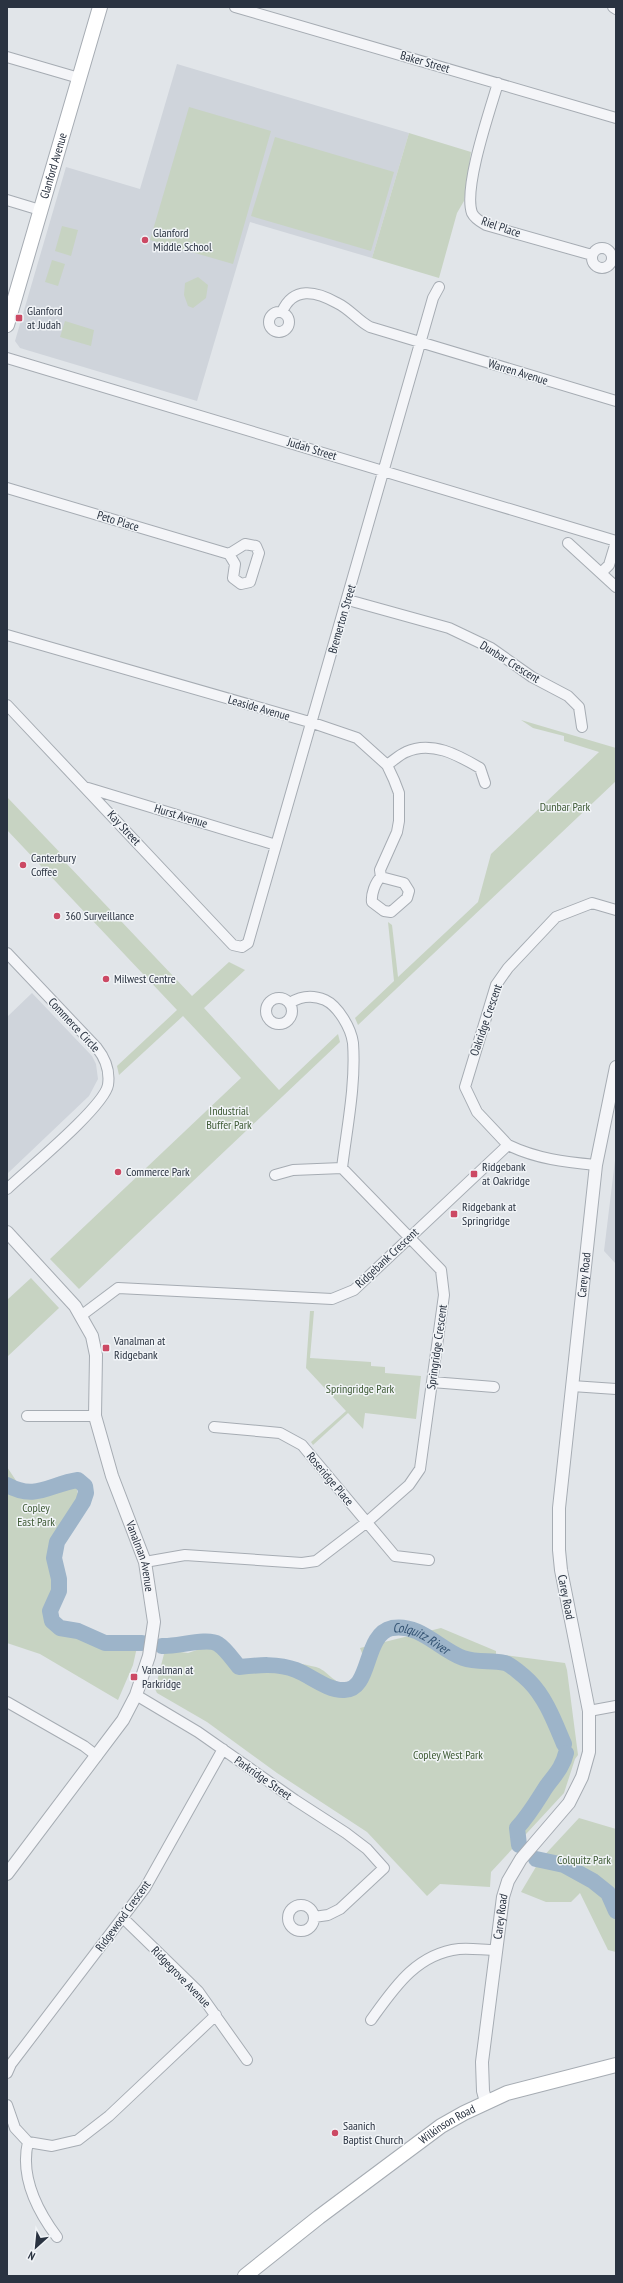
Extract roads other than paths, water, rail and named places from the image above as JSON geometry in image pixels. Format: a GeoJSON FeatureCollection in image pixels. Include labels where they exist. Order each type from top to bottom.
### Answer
{"type":"FeatureCollection","features":[{"type":"Feature","properties":{"kind":"main road","name":"Glanford Avenue"},"geometry":{"type":"LineString","coordinates":[[7,325],[100,7]]}},
{"type":"Feature","properties":{"kind":"main road","name":"Wilkinson Road"},"geometry":{"type":"LineString","coordinates":[[245,2276],[319,2217],[441,2126],[486,2102],[507,2094],[616,2065]]}},
{"type":"Feature","properties":{"kind":"street","name":"Baker Street"},"geometry":{"type":"LineString","coordinates":[[235,7],[616,118]]}},
{"type":"Feature","properties":{"kind":"street"},"geometry":{"type":"LineString","coordinates":[[613,7],[616,10]]}},
{"type":"Feature","properties":{"kind":"street"},"geometry":{"type":"LineString","coordinates":[[7,57],[79,78]]}},
{"type":"Feature","properties":{"kind":"street","name":"Riel Place"},"geometry":{"type":"LineString","coordinates":[[498,83],[476,164],[470,200],[473,214],[478,221],[486,224],[592,255]]}},
{"type":"Feature","properties":{"kind":"street"},"geometry":{"type":"LineString","coordinates":[[7,200],[40,210]]}},
{"type":"Feature","properties":{"kind":"street","name":"Bremerton Street"},"geometry":{"type":"LineString","coordinates":[[242,947],[248,943],[313,723],[433,298],[439,287]]}},
{"type":"Feature","properties":{"kind":"street","name":"Warren Avenue"},"geometry":{"type":"LineString","coordinates":[[282,312],[287,301],[294,296],[302,293],[315,295],[338,303],[370,327],[616,401]]}},
{"type":"Feature","properties":{"kind":"street","name":"Judah Street"},"geometry":{"type":"LineString","coordinates":[[7,358],[616,542]]}},
{"type":"Feature","properties":{"kind":"street","name":"Peto Place"},"geometry":{"type":"LineString","coordinates":[[7,488],[229,554]]}},
{"type":"Feature","properties":{"kind":"street"},"geometry":{"type":"LineString","coordinates":[[602,572],[609,565],[616,542]]}},
{"type":"Feature","properties":{"kind":"street"},"geometry":{"type":"LineString","coordinates":[[568,543],[602,572],[616,587]]}},
{"type":"Feature","properties":{"kind":"street","name":"Dunbar Crescent"},"geometry":{"type":"LineString","coordinates":[[348,600],[449,628],[491,648],[532,677],[568,696],[579,707],[582,727]]}},
{"type":"Feature","properties":{"kind":"street","name":"Leaside Avenue"},"geometry":{"type":"LineString","coordinates":[[7,635],[313,723],[357,738],[387,765],[399,793],[400,809],[397,832],[380,870],[381,877]]}},
{"type":"Feature","properties":{"kind":"street","name":"Kay Street"},"geometry":{"type":"LineString","coordinates":[[7,705],[233,945],[242,947]]}},
{"type":"Feature","properties":{"kind":"street"},"geometry":{"type":"LineString","coordinates":[[387,765],[406,752],[428,747],[460,756],[480,768],[484,784]]}},
{"type":"Feature","properties":{"kind":"street","name":"Hurst Avenue"},"geometry":{"type":"LineString","coordinates":[[86,788],[276,845]]}},
{"type":"Feature","properties":{"kind":"street","name":"Oakridge Crescent"},"geometry":{"type":"LineString","coordinates":[[508,1145],[477,1112],[465,1087],[496,985],[508,968],[556,916],[592,903],[616,910]]}},
{"type":"Feature","properties":{"kind":"street","name":"Commerce Circle"},"geometry":{"type":"LineString","coordinates":[[7,953],[97,1048],[103,1056],[108,1077],[104,1096],[91,1111],[7,1188]]}},
{"type":"Feature","properties":{"kind":"street"},"geometry":{"type":"LineString","coordinates":[[275,1175],[293,1170],[342,1168],[352,1080],[353,1041],[342,1018],[327,1001],[308,997],[297,998],[290,1003]]}},
{"type":"Feature","properties":{"kind":"street","name":"Carey Road"},"geometry":{"type":"LineString","coordinates":[[486,2102],[483,2090],[482,2062],[500,1912],[508,1881],[521,1859],[569,1803],[582,1777],[589,1752],[589,1711],[564,1589],[559,1550],[559,1508],[596,1165],[616,1067]]}},
{"type":"Feature","properties":{"kind":"street"},"geometry":{"type":"LineString","coordinates":[[508,1145],[523,1152],[549,1160],[596,1165]]}},
{"type":"Feature","properties":{"kind":"street","name":"Ridgebank Crescent"},"geometry":{"type":"LineString","coordinates":[[82,1315],[118,1288],[332,1299],[354,1290],[508,1145]]}},
{"type":"Feature","properties":{"kind":"street","name":"Springridge Crescent"},"geometry":{"type":"LineString","coordinates":[[145,1562],[185,1555],[302,1563],[316,1562],[367,1522],[409,1485],[420,1469],[444,1295],[441,1270],[342,1168]]}},
{"type":"Feature","properties":{"kind":"street","name":"Vanalman Avenue"},"geometry":{"type":"LineString","coordinates":[[7,1232],[82,1315],[92,1336],[96,1355],[95,1416],[112,1476],[145,1562],[154,1622],[149,1656],[136,1695],[123,1720],[7,1874]]}},
{"type":"Feature","properties":{"kind":"street"},"geometry":{"type":"LineString","coordinates":[[432,1382],[494,1386]]}},
{"type":"Feature","properties":{"kind":"street"},"geometry":{"type":"LineString","coordinates":[[572,1386],[616,1389]]}},
{"type":"Feature","properties":{"kind":"street"},"geometry":{"type":"LineString","coordinates":[[27,1416],[95,1416]]}},
{"type":"Feature","properties":{"kind":"street","name":"Roseridge Place"},"geometry":{"type":"LineString","coordinates":[[214,1427],[280,1433],[302,1445],[395,1556],[429,1560]]}},
{"type":"Feature","properties":{"kind":"street","name":"Parkridge Street"},"geometry":{"type":"LineString","coordinates":[[136,1695],[223,1749],[367,1849],[384,1868],[340,1909],[328,1915],[314,1917]]}},
{"type":"Feature","properties":{"kind":"street"},"geometry":{"type":"LineString","coordinates":[[7,1702],[84,1746],[97,1756]]}},
{"type":"Feature","properties":{"kind":"street"},"geometry":{"type":"LineString","coordinates":[[589,1711],[616,1706]]}},
{"type":"Feature","properties":{"kind":"street","name":"Ridgewood Crescent"},"geometry":{"type":"LineString","coordinates":[[7,2072],[11,2064],[145,1888],[223,1749]]}},
{"type":"Feature","properties":{"kind":"street","name":"Ridgegrove Avenue"},"geometry":{"type":"LineString","coordinates":[[123,1918],[198,1991],[216,2014],[247,2060]]}},
{"type":"Feature","properties":{"kind":"street"},"geometry":{"type":"LineString","coordinates":[[371,2020],[397,1983],[417,1965],[438,1954],[459,1949],[496,1950]]}},
{"type":"Feature","properties":{"kind":"street"},"geometry":{"type":"LineString","coordinates":[[7,2105],[15,2128],[28,2142],[52,2146],[78,2140],[109,2116],[216,2014]]}},
{"type":"Feature","properties":{"kind":"street"},"geometry":{"type":"LineString","coordinates":[[28,2142],[24,2158],[26,2173],[44,2220],[57,2237]]}},
{"type":"Feature","properties":{"kind":"waterway","name":"Colquitz River"},"geometry":{"type":"LineString","coordinates":[[7,1485],[17,1490],[26,1492],[35,1492],[78,1480],[85,1486],[86,1493],[83,1502],[57,1542],[54,1558],[59,1579],[59,1591],[50,1611],[52,1621],[60,1628],[78,1631],[105,1643],[142,1643]]}},
{"type":"Feature","properties":{"kind":"waterway","name":"Colquitz River"},"geometry":{"type":"LineString","coordinates":[[162,1646],[213,1642],[224,1649],[239,1667],[268,1665],[282,1666],[296,1670],[331,1688],[343,1690],[352,1688],[359,1682],[364,1673],[376,1640],[383,1632],[392,1628],[412,1629],[463,1658],[505,1663],[514,1668],[529,1681],[540,1695],[550,1711],[564,1744]]}},
{"type":"Feature","properties":{"kind":"waterway","name":"Colquitz River"},"geometry":{"type":"LineString","coordinates":[[519,1845],[517,1828],[558,1771],[563,1763],[566,1753]]}},
{"type":"Feature","properties":{"kind":"waterway","name":"Colquitz River"},"geometry":{"type":"LineString","coordinates":[[536,1859],[564,1865],[593,1881],[608,1893],[616,1911]]}},
{"type":"Feature","properties":{"kind":"place","name":"Glanford Middle School"},"geometry":{"type":"Point","coordinates":[145,240]}},
{"type":"Feature","properties":{"kind":"place","name":"Glanford at Judah"},"geometry":{"type":"Point","coordinates":[19,318]}},
{"type":"Feature","properties":{"kind":"place","name":"Canterbury Coffee"},"geometry":{"type":"Point","coordinates":[23,865]}},
{"type":"Feature","properties":{"kind":"place","name":"360 Surveillance"},"geometry":{"type":"Point","coordinates":[57,916]}},
{"type":"Feature","properties":{"kind":"place","name":"Milwest Centre"},"geometry":{"type":"Point","coordinates":[106,979]}},
{"type":"Feature","properties":{"kind":"place","name":"Commerce Park"},"geometry":{"type":"Point","coordinates":[118,1172]}},
{"type":"Feature","properties":{"kind":"place","name":"Ridgebank at Oakridge"},"geometry":{"type":"Point","coordinates":[474,1174]}},
{"type":"Feature","properties":{"kind":"place","name":"Ridgebank at Springridge"},"geometry":{"type":"Point","coordinates":[454,1214]}},
{"type":"Feature","properties":{"kind":"place","name":"Vanalman at Ridgebank"},"geometry":{"type":"Point","coordinates":[106,1348]}},
{"type":"Feature","properties":{"kind":"place","name":"Vanalman at Parkridge"},"geometry":{"type":"Point","coordinates":[134,1677]}},
{"type":"Feature","properties":{"kind":"place","name":"Saanich Baptist Church"},"geometry":{"type":"Point","coordinates":[335,2133]}},
{"type":"Feature","properties":{"kind":"park label","name":"Dunbar Park"},"geometry":{"type":"Point","coordinates":[565,807]}},
{"type":"Feature","properties":{"kind":"park label","name":"Industrial Buffer Park"},"geometry":{"type":"Point","coordinates":[229,1118]}},
{"type":"Feature","properties":{"kind":"park label","name":"Springridge Park"},"geometry":{"type":"Point","coordinates":[360,1389]}},
{"type":"Feature","properties":{"kind":"park label","name":"Copley East Park"},"geometry":{"type":"Point","coordinates":[36,1515]}},
{"type":"Feature","properties":{"kind":"park label","name":"Copley West Park"},"geometry":{"type":"Point","coordinates":[448,1755]}},
{"type":"Feature","properties":{"kind":"park label","name":"Colquitz Park"},"geometry":{"type":"Point","coordinates":[584,1860]}}]}
